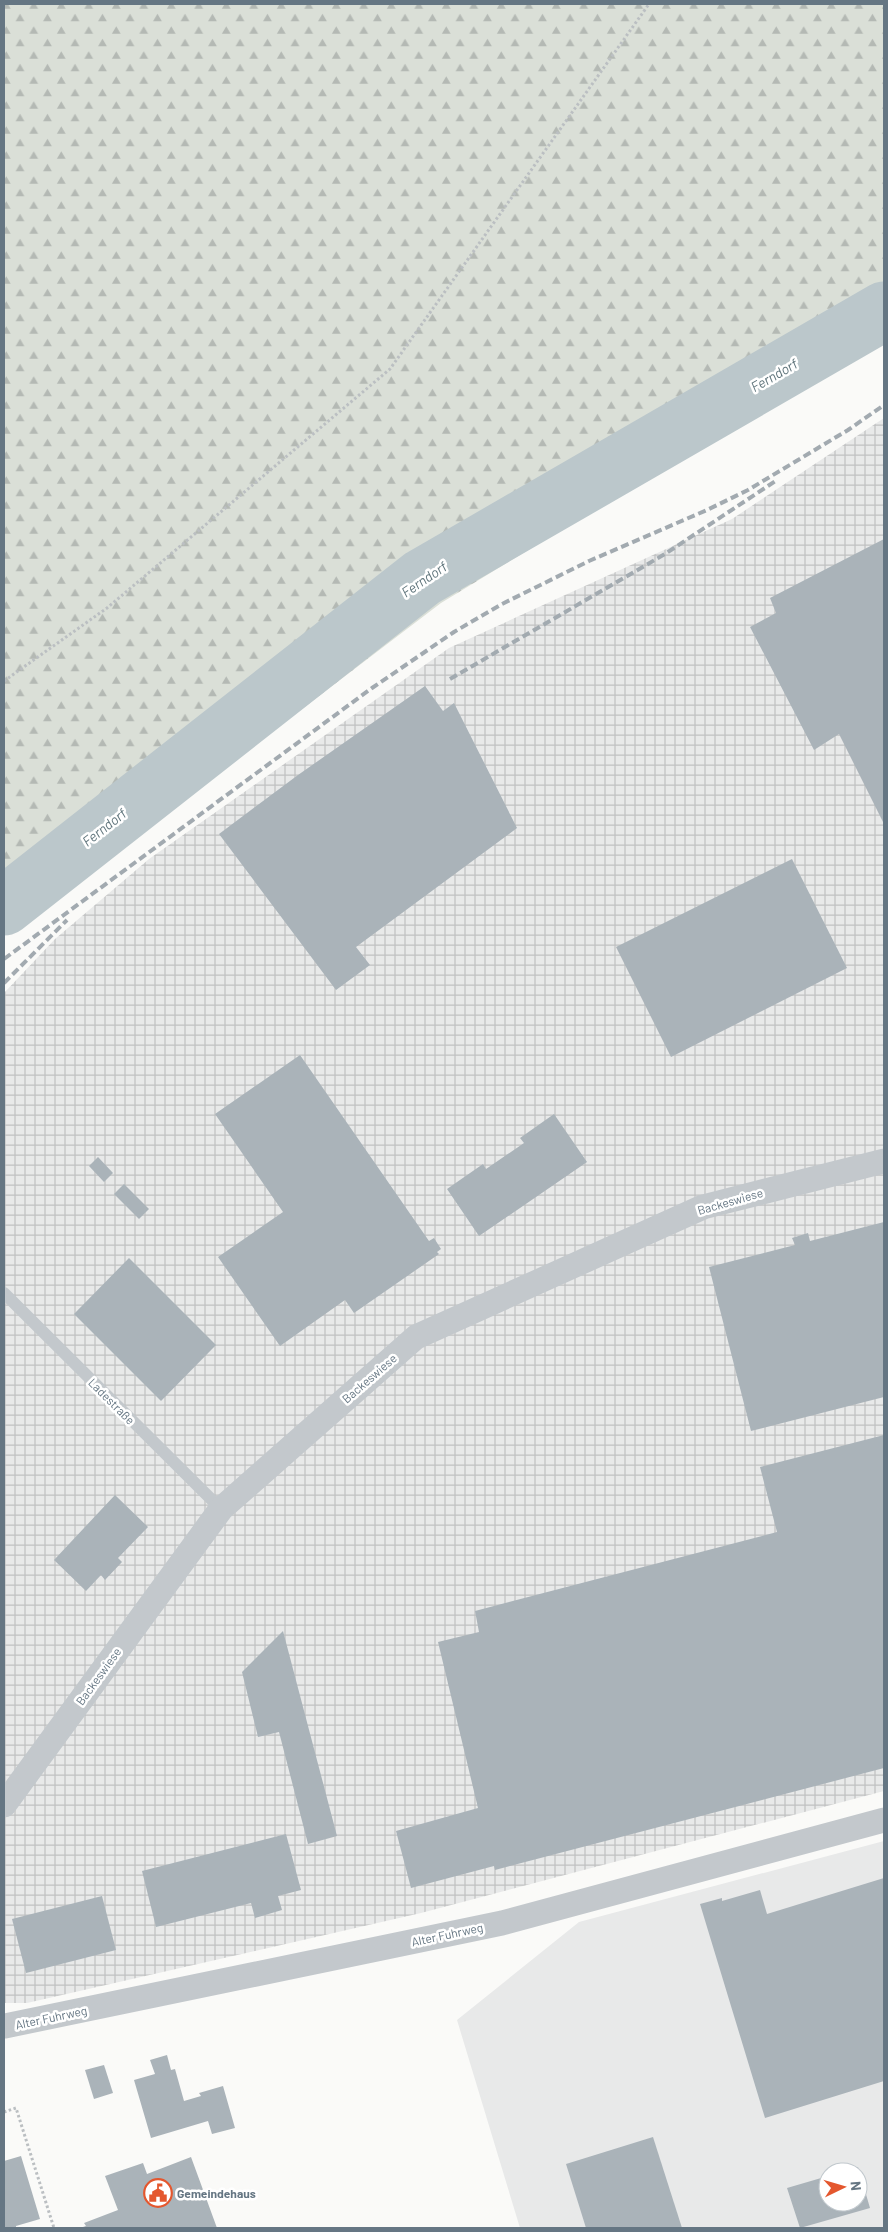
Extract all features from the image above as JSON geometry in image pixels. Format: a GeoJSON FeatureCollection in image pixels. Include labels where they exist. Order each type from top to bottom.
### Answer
{"type":"FeatureCollection","features":[{"type":"Feature","properties":{"kind":"street","name":"Backeswiese"},"geometry":{"type":"LineString","coordinates":[[4,1805],[220,1509],[416,1337],[703,1207],[884,1161]]}},
{"type":"Feature","properties":{"kind":"street","name":"Alter Fuhrweg"},"geometry":{"type":"LineString","coordinates":[[5,2026],[502,1923],[884,1820]]}},
{"type":"Feature","properties":{"kind":"lane","name":"Ladestraße"},"geometry":{"type":"LineString","coordinates":[[4,1293],[220,1509]]}},
{"type":"Feature","properties":{"kind":"path"},"geometry":{"type":"LineString","coordinates":[[4,681],[107,608],[390,369],[649,4]]}},
{"type":"Feature","properties":{"kind":"path"},"geometry":{"type":"LineString","coordinates":[[4,2112],[16,2108],[54,2228]]}},
{"type":"Feature","properties":{"kind":"shaded area"},"geometry":{"type":"Polygon","coordinates":[[[884,418],[884,1791],[421,1913],[27,2003],[4,2003],[4,993],[55,939],[149,859],[449,648],[732,519],[884,418]]]}},
{"type":"Feature","properties":{"kind":"shaded area"},"geometry":{"type":"Polygon","coordinates":[[[884,1841],[884,2228],[520,2228],[457,2020],[579,1922],[884,1841]]]}},
{"type":"Feature","properties":{"kind":"green space"},"geometry":{"type":"Polygon","coordinates":[[[4,4],[884,4],[884,334],[441,603],[4,936],[4,4]]]}},
{"type":"Feature","properties":{"kind":"building"},"geometry":{"type":"Polygon","coordinates":[[[884,539],[884,824],[839,734],[814,750],[750,627],[776,613],[770,598],[884,539]]]}},
{"type":"Feature","properties":{"kind":"building"},"geometry":{"type":"Polygon","coordinates":[[[425,686],[443,711],[454,703],[517,828],[356,947],[370,965],[336,990],[219,834],[298,775],[425,686]]]}},
{"type":"Feature","properties":{"kind":"building"},"geometry":{"type":"Polygon","coordinates":[[[792,859],[847,968],[671,1057],[616,947],[792,859]]]}},
{"type":"Feature","properties":{"kind":"building"},"geometry":{"type":"Polygon","coordinates":[[[300,1055],[429,1241],[434,1238],[441,1249],[437,1252],[439,1254],[354,1313],[345,1300],[280,1346],[218,1257],[283,1212],[215,1114],[300,1055]]]}},
{"type":"Feature","properties":{"kind":"building"},"geometry":{"type":"Polygon","coordinates":[[[554,1114],[587,1162],[479,1236],[447,1189],[483,1164],[486,1169],[524,1143],[520,1138],[554,1114]]]}},
{"type":"Feature","properties":{"kind":"building"},"geometry":{"type":"Polygon","coordinates":[[[98,1157],[113,1173],[104,1182],[89,1166],[98,1157]]]}},
{"type":"Feature","properties":{"kind":"building"},"geometry":{"type":"Polygon","coordinates":[[[124,1184],[149,1209],[139,1219],[114,1194],[124,1184]]]}},
{"type":"Feature","properties":{"kind":"building"},"geometry":{"type":"Polygon","coordinates":[[[884,1222],[884,1397],[751,1431],[709,1267],[795,1245],[792,1238],[808,1233],[810,1241],[884,1222]]]}},
{"type":"Feature","properties":{"kind":"building"},"geometry":{"type":"Polygon","coordinates":[[[129,1258],[216,1345],[161,1401],[74,1314],[129,1258]]]}},
{"type":"Feature","properties":{"kind":"building"},"geometry":{"type":"Polygon","coordinates":[[[884,1435],[884,1768],[495,1870],[494,1866],[411,1888],[396,1831],[478,1808],[438,1642],[479,1632],[475,1611],[777,1532],[760,1467],[884,1435]]]}},
{"type":"Feature","properties":{"kind":"building"},"geometry":{"type":"Polygon","coordinates":[[[115,1495],[148,1527],[118,1558],[122,1562],[105,1580],[101,1575],[86,1591],[54,1560],[115,1495]]]}},
{"type":"Feature","properties":{"kind":"building"},"geometry":{"type":"Polygon","coordinates":[[[283,1631],[337,1836],[308,1844],[279,1732],[258,1737],[242,1672],[283,1631]]]}},
{"type":"Feature","properties":{"kind":"building"},"geometry":{"type":"Polygon","coordinates":[[[286,1834],[301,1890],[278,1896],[282,1910],[255,1918],[251,1903],[156,1927],[142,1871],[286,1834]]]}},
{"type":"Feature","properties":{"kind":"building"},"geometry":{"type":"Polygon","coordinates":[[[884,1878],[884,2081],[765,2118],[700,1904],[722,1898],[722,1901],[760,1890],[767,1914],[884,1878]]]}},
{"type":"Feature","properties":{"kind":"building"},"geometry":{"type":"Polygon","coordinates":[[[102,1896],[116,1950],[26,1973],[12,1919],[102,1896]]]}},
{"type":"Feature","properties":{"kind":"building"},"geometry":{"type":"Polygon","coordinates":[[[167,2055],[171,2070],[175,2069],[184,2101],[201,2096],[199,2093],[223,2086],[235,2128],[212,2134],[208,2121],[151,2138],[134,2080],[155,2074],[150,2060],[167,2055]]]}},
{"type":"Feature","properties":{"kind":"building"},"geometry":{"type":"Polygon","coordinates":[[[104,2065],[113,2093],[94,2099],[85,2070],[104,2065]]]}},
{"type":"Feature","properties":{"kind":"building"},"geometry":{"type":"Polygon","coordinates":[[[653,2137],[682,2228],[586,2228],[566,2164],[653,2137]]]}},
{"type":"Feature","properties":{"kind":"building"},"geometry":{"type":"Polygon","coordinates":[[[21,2156],[40,2219],[16,2226],[16,2228],[4,2228],[4,2161],[21,2156]]]}},
{"type":"Feature","properties":{"kind":"building","name":"Gemeindehaus"},"geometry":{"type":"Polygon","coordinates":[[[191,2157],[217,2228],[80,2228],[86,2226],[84,2223],[118,2210],[105,2176],[143,2163],[147,2174],[191,2157]]]}},
{"type":"Feature","properties":{"kind":"building"},"geometry":{"type":"Polygon","coordinates":[[[818,2179],[818,2212],[856,2212],[800,2228],[787,2188],[818,2179]]]}},
{"type":"Feature","properties":{"kind":"waterway","name":"Ferndorf"},"geometry":{"type":"LineString","coordinates":[[4,906],[422,578],[884,311]]}},
{"type":"Feature","properties":{"kind":"railway"},"geometry":{"type":"LineString","coordinates":[[4,959],[372,688],[454,632],[502,604],[589,561],[707,510],[748,490],[848,430],[884,405]]}},
{"type":"Feature","properties":{"kind":"railway"},"geometry":{"type":"LineString","coordinates":[[450,679],[665,554],[777,480]]}},
{"type":"Feature","properties":{"kind":"railway"},"geometry":{"type":"LineString","coordinates":[[4,983],[67,920]]}},
{"type":"Feature","properties":{"kind":"place","name":"Gemeindehaus"},"geometry":{"type":"Point","coordinates":[158,2193]}}]}
